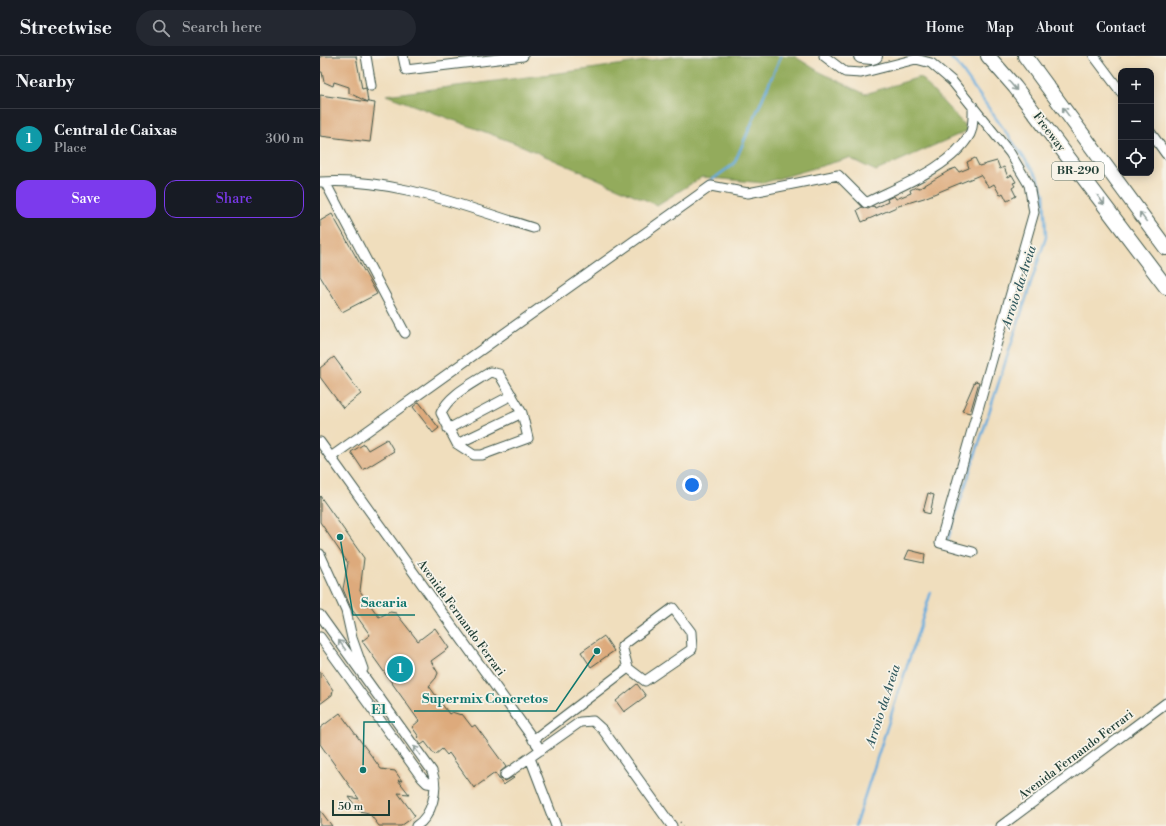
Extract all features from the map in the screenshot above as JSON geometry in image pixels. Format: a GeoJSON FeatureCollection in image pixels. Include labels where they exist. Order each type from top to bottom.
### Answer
{"type":"FeatureCollection","features":[{"type":"Feature","properties":{"kind":"highway"},"geometry":{"type":"LineString","coordinates":[[861,56],[875,56]]}},
{"type":"Feature","properties":{"kind":"highway","name":"Freeway"},"geometry":{"type":"LineString","coordinates":[[988,56],[1015,88],[1166,287]]}},
{"type":"Feature","properties":{"kind":"highway","name":"BR-290"},"geometry":{"type":"LineString","coordinates":[[1025,56],[1166,248]]}},
{"type":"Feature","properties":{"kind":"street"},"geometry":{"type":"LineString","coordinates":[[366,56],[371,86]]}},
{"type":"Feature","properties":{"kind":"street"},"geometry":{"type":"LineString","coordinates":[[403,56],[406,70],[523,56]]}},
{"type":"Feature","properties":{"kind":"street"},"geometry":{"type":"LineString","coordinates":[[824,56],[845,72],[861,73],[916,59],[931,63],[952,81],[973,106],[1010,152],[1030,185],[1034,212],[940,543],[973,552]]}},
{"type":"Feature","properties":{"kind":"street"},"geometry":{"type":"LineString","coordinates":[[1094,56],[1118,88]]}},
{"type":"Feature","properties":{"kind":"street"},"geometry":{"type":"LineString","coordinates":[[331,457],[711,186],[748,193],[838,175],[866,203],[932,169],[950,157],[970,133],[973,106]]}},
{"type":"Feature","properties":{"kind":"street"},"geometry":{"type":"LineString","coordinates":[[1154,136],[1166,154]]}},
{"type":"Feature","properties":{"kind":"street"},"geometry":{"type":"LineString","coordinates":[[323,182],[373,184],[430,196],[533,228]]}},
{"type":"Feature","properties":{"kind":"street"},"geometry":{"type":"LineString","coordinates":[[323,182],[405,333]]}},
{"type":"Feature","properties":{"kind":"street"},"geometry":{"type":"LineString","coordinates":[[490,372],[499,374],[512,396],[522,413],[528,432],[528,438],[524,441],[482,455],[474,455],[457,444],[441,413],[444,406],[451,398],[490,372]]}},
{"type":"Feature","properties":{"kind":"street"},"geometry":{"type":"LineString","coordinates":[[448,429],[512,396]]}},
{"type":"Feature","properties":{"kind":"street"},"geometry":{"type":"LineString","coordinates":[[457,444],[522,413]]}},
{"type":"Feature","properties":{"kind":"street","name":"Avenida Fernando Ferrari"},"geometry":{"type":"LineString","coordinates":[[320,442],[541,750]]}},
{"type":"Feature","properties":{"kind":"street"},"geometry":{"type":"LineString","coordinates":[[320,554],[346,611],[352,638],[366,679]]}},
{"type":"Feature","properties":{"kind":"street"},"geometry":{"type":"LineString","coordinates":[[673,608],[691,632],[692,649],[645,681],[628,668],[622,646],[673,608]]}},
{"type":"Feature","properties":{"kind":"street"},"geometry":{"type":"LineString","coordinates":[[320,615],[432,771],[435,778],[432,808],[423,821],[416,826]]}},
{"type":"Feature","properties":{"kind":"street"},"geometry":{"type":"LineString","coordinates":[[320,637],[422,778],[428,783],[434,784]]}},
{"type":"Feature","properties":{"kind":"street"},"geometry":{"type":"LineString","coordinates":[[534,740],[628,668]]}},
{"type":"Feature","properties":{"kind":"street"},"geometry":{"type":"LineString","coordinates":[[349,693],[366,679]]}},
{"type":"Feature","properties":{"kind":"street","name":"Avenida Fernando Ferrari"},"geometry":{"type":"LineString","coordinates":[[1001,826],[1166,703]]}},
{"type":"Feature","properties":{"kind":"street"},"geometry":{"type":"LineString","coordinates":[[505,775],[580,722],[593,721],[603,730],[672,826]]}},
{"type":"Feature","properties":{"kind":"street"},"geometry":{"type":"LineString","coordinates":[[530,758],[539,787],[551,809],[556,826]]}},
{"type":"Feature","properties":{"kind":"green space"},"geometry":{"type":"Polygon","coordinates":[[[678,56],[794,56],[818,71],[865,94],[920,77],[969,130],[876,171],[849,158],[763,183],[702,177],[657,205],[520,145],[386,95],[590,69],[678,56]]]}},
{"type":"Feature","properties":{"kind":"building"},"geometry":{"type":"Polygon","coordinates":[[[320,56],[356,56],[362,89],[366,88],[368,102],[349,93],[349,87],[334,82],[333,86],[324,82],[322,72],[320,72],[320,56]]]}},
{"type":"Feature","properties":{"kind":"building"},"geometry":{"type":"Polygon","coordinates":[[[320,95],[375,103],[370,142],[320,136],[320,95]]]}},
{"type":"Feature","properties":{"kind":"building"},"geometry":{"type":"Polygon","coordinates":[[[975,158],[979,166],[997,161],[1000,169],[1004,167],[1008,177],[1012,175],[1016,182],[1013,183],[1015,186],[1012,188],[1016,196],[1007,201],[1003,193],[1000,195],[994,184],[989,187],[980,175],[924,198],[901,205],[862,222],[857,210],[862,207],[868,209],[874,206],[875,208],[888,202],[887,199],[894,196],[896,199],[911,193],[910,190],[916,187],[920,188],[950,170],[956,168],[959,172],[969,168],[967,162],[975,158]]]}},
{"type":"Feature","properties":{"kind":"building"},"geometry":{"type":"Polygon","coordinates":[[[332,214],[377,294],[342,312],[320,276],[320,221],[332,214]]]}},
{"type":"Feature","properties":{"kind":"building"},"geometry":{"type":"Polygon","coordinates":[[[334,357],[361,394],[343,408],[320,377],[320,368],[334,357]]]}},
{"type":"Feature","properties":{"kind":"building"},"geometry":{"type":"Polygon","coordinates":[[[975,381],[979,382],[970,413],[962,411],[975,381]]]}},
{"type":"Feature","properties":{"kind":"building"},"geometry":{"type":"Polygon","coordinates":[[[419,402],[439,428],[433,433],[413,407],[419,402]]]}},
{"type":"Feature","properties":{"kind":"building"},"geometry":{"type":"Polygon","coordinates":[[[387,439],[394,451],[363,470],[351,452],[364,444],[368,450],[387,439]]]}},
{"type":"Feature","properties":{"kind":"building"},"geometry":{"type":"Polygon","coordinates":[[[928,493],[934,495],[930,514],[923,512],[928,493]]]}},
{"type":"Feature","properties":{"kind":"building"},"geometry":{"type":"Polygon","coordinates":[[[320,496],[364,558],[360,591],[379,617],[390,612],[396,613],[418,641],[435,628],[449,648],[431,661],[438,673],[436,678],[429,686],[449,714],[452,712],[462,714],[472,727],[475,725],[506,767],[500,772],[500,779],[505,781],[513,777],[514,778],[503,785],[495,773],[474,788],[449,753],[447,755],[442,749],[435,755],[425,742],[421,745],[417,739],[419,737],[412,727],[419,721],[362,641],[370,635],[351,608],[343,589],[348,563],[320,522],[320,496]]]}},
{"type":"Feature","properties":{"kind":"building"},"geometry":{"type":"Polygon","coordinates":[[[909,550],[925,554],[924,563],[905,559],[909,550]]]}},
{"type":"Feature","properties":{"kind":"building"},"geometry":{"type":"Polygon","coordinates":[[[604,636],[614,651],[591,667],[581,652],[604,636]]]}},
{"type":"Feature","properties":{"kind":"building"},"geometry":{"type":"Polygon","coordinates":[[[320,671],[333,690],[332,695],[320,704],[320,671]]]}},
{"type":"Feature","properties":{"kind":"building"},"geometry":{"type":"Polygon","coordinates":[[[637,684],[646,696],[624,712],[616,701],[637,684]]]}},
{"type":"Feature","properties":{"kind":"building"},"geometry":{"type":"Polygon","coordinates":[[[340,713],[381,769],[395,771],[402,781],[398,780],[409,794],[398,793],[415,816],[401,826],[379,826],[369,813],[359,811],[349,797],[359,799],[320,744],[320,728],[340,713]]]}},
{"type":"Feature","properties":{"kind":"building"},"geometry":{"type":"Polygon","coordinates":[[[320,810],[332,826],[320,826],[320,810]]]}},
{"type":"Feature","properties":{"kind":"waterway"},"geometry":{"type":"LineString","coordinates":[[706,184],[734,164],[781,56]]}},
{"type":"Feature","properties":{"kind":"waterway","name":"Arroio da Areia"},"geometry":{"type":"LineString","coordinates":[[947,542],[1046,237],[1044,193],[1037,176],[958,65],[949,56]]}},
{"type":"Feature","properties":{"kind":"waterway","name":"Arroio da Areia"},"geometry":{"type":"LineString","coordinates":[[855,826],[931,592]]}},
{"type":"Feature","properties":{"kind":"place","name":"Sacaria"},"geometry":{"type":"Point","coordinates":[340,537]}},
{"type":"Feature","properties":{"kind":"place","name":"Supermix Concretos"},"geometry":{"type":"Point","coordinates":[597,651]}},
{"type":"Feature","properties":{"kind":"place","name":"Central de Caixas"},"geometry":{"type":"Point","coordinates":[400,669]}},
{"type":"Feature","properties":{"kind":"place","name":"E1"},"geometry":{"type":"Point","coordinates":[363,770]}}]}
